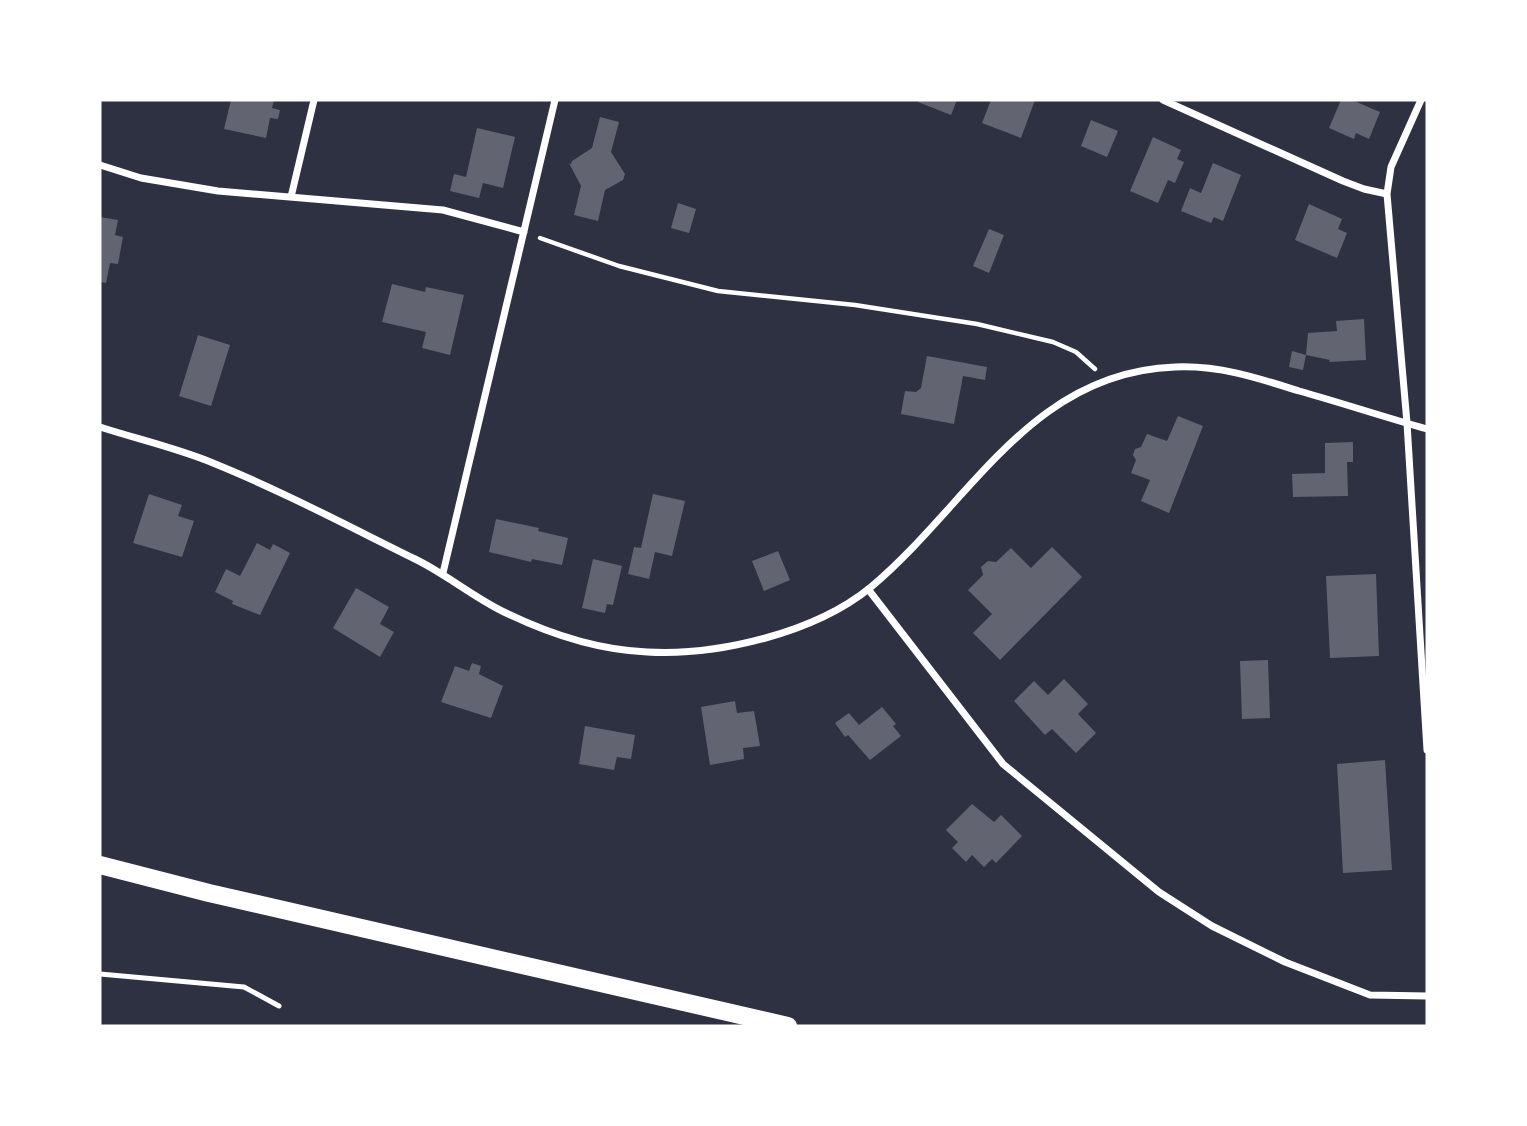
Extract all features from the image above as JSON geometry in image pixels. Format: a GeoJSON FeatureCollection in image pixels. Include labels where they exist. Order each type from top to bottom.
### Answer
{"type":"FeatureCollection","features":[{"type":"Feature","properties":{"kind":"main road"},"geometry":{"type":"LineString","coordinates":[[100,865],[209,893],[788,1026]]}},
{"type":"Feature","properties":{"kind":"street"},"geometry":{"type":"LineString","coordinates":[[291,197],[314,100]]}},
{"type":"Feature","properties":{"kind":"street"},"geometry":{"type":"LineString","coordinates":[[443,573],[555,100]]}},
{"type":"Feature","properties":{"kind":"street"},"geometry":{"type":"LineString","coordinates":[[1163,100],[1353,185],[1387,194]]}},
{"type":"Feature","properties":{"kind":"street"},"geometry":{"type":"LineString","coordinates":[[1421,100],[1391,167],[1387,194],[1408,423],[1427,750]]}},
{"type":"Feature","properties":{"kind":"street"},"geometry":{"type":"LineString","coordinates":[[100,165],[141,178],[205,189],[443,210],[524,232]]}},
{"type":"Feature","properties":{"kind":"street"},"geometry":{"type":"LineString","coordinates":[[100,427],[212,462],[443,573],[504,612],[579,642],[645,653],[707,651],[763,640],[823,616],[868,589],[919,542],[1030,423],[1065,399],[1104,381],[1139,371],[1176,366],[1230,370],[1427,429]]}},
{"type":"Feature","properties":{"kind":"street"},"geometry":{"type":"LineString","coordinates":[[868,589],[1003,764],[1159,892],[1212,926],[1285,962],[1370,995],[1427,996]]}},
{"type":"Feature","properties":{"kind":"lane"},"geometry":{"type":"LineString","coordinates":[[100,974],[201,981],[244,987],[279,1006]]}},
{"type":"Feature","properties":{"kind":"path"},"geometry":{"type":"LineString","coordinates":[[524,232],[619,266],[718,291],[855,305],[977,324],[1053,342],[1076,352],[1104,381]]}},
{"type":"Feature","properties":{"kind":"building"},"geometry":{"type":"Polygon","coordinates":[[[231,100],[274,100],[272,108],[280,110],[278,119],[270,118],[266,138],[224,129],[231,100]]]}},
{"type":"Feature","properties":{"kind":"building"},"geometry":{"type":"Polygon","coordinates":[[[957,100],[951,115],[918,102],[957,100]]]}},
{"type":"Feature","properties":{"kind":"building"},"geometry":{"type":"Polygon","coordinates":[[[991,100],[1035,100],[1021,138],[982,123],[991,100]]]}},
{"type":"Feature","properties":{"kind":"building"},"geometry":{"type":"Polygon","coordinates":[[[1341,100],[1352,100],[1380,112],[1369,139],[1356,133],[1354,139],[1329,128],[1341,100]]]}},
{"type":"Feature","properties":{"kind":"building"},"geometry":{"type":"Polygon","coordinates":[[[600,117],[619,122],[611,152],[625,174],[623,180],[605,190],[598,221],[574,215],[581,186],[569,163],[592,148],[600,117]]]}},
{"type":"Feature","properties":{"kind":"building"},"geometry":{"type":"Polygon","coordinates":[[[1091,120],[1118,131],[1107,157],[1081,146],[1091,120]]]}},
{"type":"Feature","properties":{"kind":"building"},"geometry":{"type":"Polygon","coordinates":[[[477,128],[515,137],[503,188],[483,183],[479,198],[450,191],[454,174],[466,177],[477,128]]]}},
{"type":"Feature","properties":{"kind":"building"},"geometry":{"type":"Polygon","coordinates":[[[1153,137],[1181,150],[1177,159],[1184,162],[1175,183],[1168,180],[1158,203],[1130,191],[1153,137]]]}},
{"type":"Feature","properties":{"kind":"building"},"geometry":{"type":"Polygon","coordinates":[[[1213,163],[1241,175],[1223,221],[1214,217],[1211,223],[1181,211],[1190,188],[1201,193],[1213,163]]]}},
{"type":"Feature","properties":{"kind":"building"},"geometry":{"type":"Polygon","coordinates":[[[678,203],[696,209],[689,233],[671,228],[678,203]]]}},
{"type":"Feature","properties":{"kind":"building"},"geometry":{"type":"Polygon","coordinates":[[[1309,204],[1342,219],[1338,229],[1347,233],[1337,258],[1295,240],[1309,204]]]}},
{"type":"Feature","properties":{"kind":"building"},"geometry":{"type":"Polygon","coordinates":[[[100,217],[118,220],[115,235],[123,237],[118,264],[110,263],[106,283],[100,282],[100,217]]]}},
{"type":"Feature","properties":{"kind":"building"},"geometry":{"type":"Polygon","coordinates":[[[989,229],[1004,235],[989,273],[973,266],[989,229]]]}},
{"type":"Feature","properties":{"kind":"building"},"geometry":{"type":"Polygon","coordinates":[[[392,284],[425,292],[426,287],[464,295],[450,355],[422,348],[426,332],[382,322],[392,284]]]}},
{"type":"Feature","properties":{"kind":"building"},"geometry":{"type":"Polygon","coordinates":[[[1364,319],[1366,360],[1329,362],[1330,360],[1306,355],[1308,333],[1337,331],[1336,321],[1364,319]]]}},
{"type":"Feature","properties":{"kind":"building"},"geometry":{"type":"Polygon","coordinates":[[[198,335],[230,345],[211,406],[179,396],[198,335]]]}},
{"type":"Feature","properties":{"kind":"building"},"geometry":{"type":"Polygon","coordinates":[[[1292,351],[1306,355],[1303,370],[1289,367],[1292,351]]]}},
{"type":"Feature","properties":{"kind":"building"},"geometry":{"type":"Polygon","coordinates":[[[927,356],[987,367],[985,380],[963,376],[954,424],[901,414],[905,391],[916,392],[921,388],[927,356]]]}},
{"type":"Feature","properties":{"kind":"building"},"geometry":{"type":"Polygon","coordinates":[[[1178,416],[1203,426],[1169,513],[1141,501],[1150,480],[1131,473],[1136,460],[1133,455],[1135,449],[1141,447],[1147,434],[1167,441],[1178,416]]]}},
{"type":"Feature","properties":{"kind":"building"},"geometry":{"type":"Polygon","coordinates":[[[1353,442],[1353,462],[1347,462],[1348,496],[1293,497],[1292,474],[1325,473],[1325,443],[1353,442]]]}},
{"type":"Feature","properties":{"kind":"building"},"geometry":{"type":"Polygon","coordinates":[[[149,494],[182,505],[178,516],[194,521],[182,557],[133,543],[149,494]]]}},
{"type":"Feature","properties":{"kind":"building"},"geometry":{"type":"Polygon","coordinates":[[[653,494],[685,501],[672,556],[655,552],[649,579],[628,574],[634,547],[641,548],[653,494]]]}},
{"type":"Feature","properties":{"kind":"building"},"geometry":{"type":"Polygon","coordinates":[[[496,519],[539,528],[538,531],[568,538],[562,565],[532,559],[531,562],[489,552],[496,519]]]}},
{"type":"Feature","properties":{"kind":"building"},"geometry":{"type":"Polygon","coordinates":[[[257,543],[270,550],[273,544],[290,553],[260,615],[232,604],[233,601],[215,592],[226,569],[240,576],[257,543]]]}},
{"type":"Feature","properties":{"kind":"building"},"geometry":{"type":"Polygon","coordinates":[[[1052,547],[1082,577],[1000,660],[973,633],[992,614],[968,590],[983,575],[981,567],[988,561],[996,562],[1011,548],[1031,568],[1052,547]]]}},
{"type":"Feature","properties":{"kind":"building"},"geometry":{"type":"Polygon","coordinates":[[[778,551],[790,580],[764,591],[752,561],[778,551]]]}},
{"type":"Feature","properties":{"kind":"building"},"geometry":{"type":"Polygon","coordinates":[[[593,559],[622,566],[613,605],[607,604],[605,613],[582,608],[593,559]]]}},
{"type":"Feature","properties":{"kind":"building"},"geometry":{"type":"Polygon","coordinates":[[[1376,574],[1379,656],[1330,658],[1326,576],[1376,574]]]}},
{"type":"Feature","properties":{"kind":"building"},"geometry":{"type":"Polygon","coordinates":[[[356,588],[389,607],[380,624],[394,632],[380,657],[333,628],[356,588]]]}},
{"type":"Feature","properties":{"kind":"building"},"geometry":{"type":"Polygon","coordinates":[[[1268,660],[1270,718],[1242,719],[1240,661],[1268,660]]]}},
{"type":"Feature","properties":{"kind":"building"},"geometry":{"type":"Polygon","coordinates":[[[472,663],[481,666],[479,674],[503,686],[491,718],[441,702],[455,666],[469,671],[472,663]]]}},
{"type":"Feature","properties":{"kind":"building"},"geometry":{"type":"Polygon","coordinates":[[[1064,679],[1088,704],[1078,714],[1096,733],[1076,753],[1052,729],[1045,735],[1014,701],[1034,681],[1048,695],[1064,679]]]}},
{"type":"Feature","properties":{"kind":"building"},"geometry":{"type":"Polygon","coordinates":[[[735,701],[737,713],[754,711],[760,746],[743,748],[744,759],[710,765],[701,707],[735,701]]]}},
{"type":"Feature","properties":{"kind":"building"},"geometry":{"type":"Polygon","coordinates":[[[882,707],[896,724],[893,726],[901,736],[870,760],[848,735],[845,737],[835,723],[849,713],[859,725],[882,707]]]}},
{"type":"Feature","properties":{"kind":"building"},"geometry":{"type":"Polygon","coordinates":[[[585,726],[635,735],[631,759],[617,757],[614,770],[579,764],[585,726]]]}},
{"type":"Feature","properties":{"kind":"building"},"geometry":{"type":"Polygon","coordinates":[[[1385,760],[1392,870],[1343,873],[1337,764],[1385,760]]]}},
{"type":"Feature","properties":{"kind":"building"},"geometry":{"type":"Polygon","coordinates":[[[972,804],[994,822],[1001,815],[1022,836],[996,863],[992,859],[984,867],[972,855],[966,862],[952,848],[958,842],[946,830],[972,804]]]}}]}
